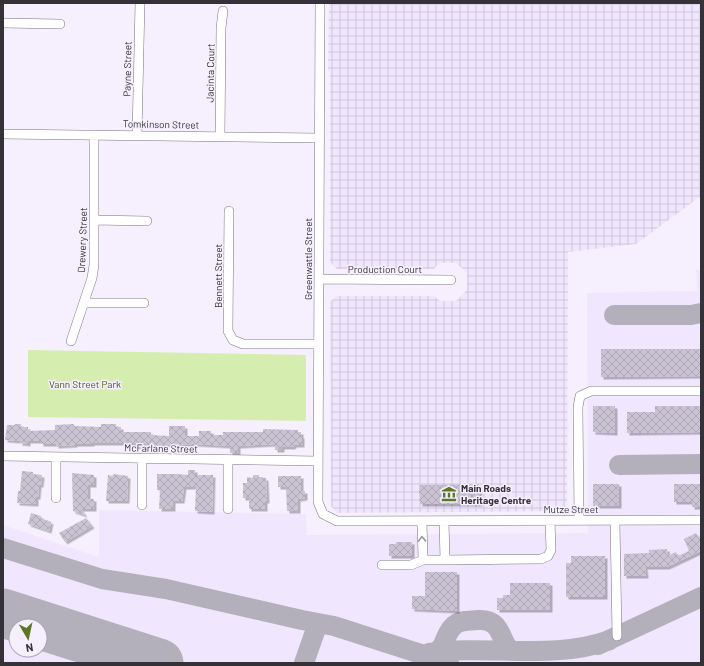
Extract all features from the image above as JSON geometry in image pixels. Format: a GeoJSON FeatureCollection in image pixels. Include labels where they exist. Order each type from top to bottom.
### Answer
{"type":"FeatureCollection","features":[{"type":"Feature","properties":{"kind":"street","name":"Payne Street"},"geometry":{"type":"LineString","coordinates":[[137,134],[140,3]]}},
{"type":"Feature","properties":{"kind":"street","name":"Greenwattle Street"},"geometry":{"type":"LineString","coordinates":[[320,3],[318,502],[323,514]]}},
{"type":"Feature","properties":{"kind":"street","name":"Jacinta Court"},"geometry":{"type":"LineString","coordinates":[[220,136],[221,28],[223,11]]}},
{"type":"Feature","properties":{"kind":"street"},"geometry":{"type":"LineString","coordinates":[[3,23],[60,24]]}},
{"type":"Feature","properties":{"kind":"street","name":"Tomkinson Street"},"geometry":{"type":"LineString","coordinates":[[3,134],[137,134],[319,138]]}},
{"type":"Feature","properties":{"kind":"street","name":"Drewery Street"},"geometry":{"type":"LineString","coordinates":[[71,341],[92,278],[94,265],[94,135]]}},
{"type":"Feature","properties":{"kind":"street","name":"Bennett Street"},"geometry":{"type":"LineString","coordinates":[[229,211],[228,331],[233,340],[243,344],[318,344]]}},
{"type":"Feature","properties":{"kind":"street"},"geometry":{"type":"LineString","coordinates":[[94,220],[146,221]]}},
{"type":"Feature","properties":{"kind":"street","name":"Production Court"},"geometry":{"type":"LineString","coordinates":[[319,279],[451,280]]}},
{"type":"Feature","properties":{"kind":"street"},"geometry":{"type":"LineString","coordinates":[[84,303],[144,304]]}},
{"type":"Feature","properties":{"kind":"street"},"geometry":{"type":"LineString","coordinates":[[579,520],[578,407],[580,396],[591,391],[701,391]]}},
{"type":"Feature","properties":{"kind":"street","name":"McFarlane Street"},"geometry":{"type":"LineString","coordinates":[[3,456],[318,461]]}},
{"type":"Feature","properties":{"kind":"street"},"geometry":{"type":"LineString","coordinates":[[56,457],[56,498]]}},
{"type":"Feature","properties":{"kind":"street"},"geometry":{"type":"LineString","coordinates":[[142,458],[142,506]]}},
{"type":"Feature","properties":{"kind":"street"},"geometry":{"type":"LineString","coordinates":[[228,460],[228,509]]}},
{"type":"Feature","properties":{"kind":"street","name":"Mutze Street"},"geometry":{"type":"LineString","coordinates":[[323,514],[337,521],[700,520]]}},
{"type":"Feature","properties":{"kind":"street"},"geometry":{"type":"LineString","coordinates":[[382,565],[411,565],[423,560],[541,559],[548,556],[551,550],[550,520]]}},
{"type":"Feature","properties":{"kind":"street"},"geometry":{"type":"LineString","coordinates":[[422,521],[423,560]]}},
{"type":"Feature","properties":{"kind":"street"},"geometry":{"type":"LineString","coordinates":[[444,521],[445,560]]}},
{"type":"Feature","properties":{"kind":"street"},"geometry":{"type":"LineString","coordinates":[[615,521],[617,636]]}},
{"type":"Feature","properties":{"kind":"shaded area"},"geometry":{"type":"Polygon","coordinates":[[[329,3],[701,3],[701,196],[636,244],[568,252],[567,511],[337,513],[331,506],[330,302],[336,296],[434,296],[440,301],[456,301],[467,290],[467,273],[456,263],[439,263],[434,269],[337,269],[330,262],[330,71],[328,71],[329,3]]]}},
{"type":"Feature","properties":{"kind":"shaded area"},"geometry":{"type":"Polygon","coordinates":[[[696,270],[701,270],[701,663],[3,663],[3,525],[99,557],[99,510],[306,514],[307,535],[588,533],[587,293],[697,291],[696,270]]]}},
{"type":"Feature","properties":{"kind":"green space","name":"Vann Street Park"},"geometry":{"type":"Polygon","coordinates":[[[28,350],[306,355],[306,421],[28,417],[28,350]]]}},
{"type":"Feature","properties":{"kind":"building"},"geometry":{"type":"Polygon","coordinates":[[[601,349],[701,349],[701,376],[601,377],[601,349]]]}},
{"type":"Feature","properties":{"kind":"building"},"geometry":{"type":"Polygon","coordinates":[[[593,406],[615,406],[615,433],[593,432],[593,406]]]}},
{"type":"Feature","properties":{"kind":"building"},"geometry":{"type":"Polygon","coordinates":[[[655,406],[701,406],[701,432],[627,433],[627,412],[655,412],[655,406]]]}},
{"type":"Feature","properties":{"kind":"building"},"geometry":{"type":"Polygon","coordinates":[[[21,424],[21,427],[28,427],[28,431],[55,430],[55,425],[74,424],[74,426],[101,427],[101,424],[116,424],[116,427],[121,427],[121,432],[151,432],[151,435],[169,436],[169,426],[185,426],[185,436],[199,436],[199,431],[211,431],[211,435],[223,435],[223,432],[263,432],[263,429],[298,430],[298,432],[301,432],[302,445],[282,447],[282,450],[275,450],[275,444],[238,446],[238,453],[230,453],[230,446],[193,444],[133,444],[133,446],[124,446],[124,443],[92,443],[56,446],[56,444],[41,444],[41,441],[28,441],[28,444],[20,443],[20,441],[5,440],[7,425],[21,424]]]}},
{"type":"Feature","properties":{"kind":"building"},"geometry":{"type":"Polygon","coordinates":[[[188,470],[195,470],[195,475],[213,475],[212,512],[195,511],[196,487],[184,487],[182,501],[173,501],[173,509],[159,509],[160,490],[157,490],[157,474],[188,475],[188,470]]]}},
{"type":"Feature","properties":{"kind":"building"},"geometry":{"type":"Polygon","coordinates":[[[22,471],[42,475],[38,497],[36,497],[36,504],[17,503],[22,471]]]}},
{"type":"Feature","properties":{"kind":"building"},"geometry":{"type":"Polygon","coordinates":[[[72,473],[94,475],[94,485],[88,485],[88,499],[94,499],[94,509],[81,509],[85,515],[73,511],[72,473]]]}},
{"type":"Feature","properties":{"kind":"building"},"geometry":{"type":"Polygon","coordinates":[[[113,474],[128,476],[127,501],[106,501],[108,475],[113,476],[113,474]]]}},
{"type":"Feature","properties":{"kind":"building"},"geometry":{"type":"Polygon","coordinates":[[[253,475],[259,475],[259,477],[266,478],[267,501],[265,501],[265,509],[249,509],[249,498],[243,498],[243,483],[247,483],[247,477],[253,478],[253,475]]]}},
{"type":"Feature","properties":{"kind":"building"},"geometry":{"type":"Polygon","coordinates":[[[278,476],[301,476],[301,491],[305,491],[305,498],[298,499],[298,511],[287,511],[286,487],[278,487],[278,476]]]}},
{"type":"Feature","properties":{"kind":"building","name":"Main Roads Heritage Centre"},"geometry":{"type":"Polygon","coordinates":[[[479,484],[480,504],[420,504],[419,485],[479,484]]]}},
{"type":"Feature","properties":{"kind":"building"},"geometry":{"type":"Polygon","coordinates":[[[593,484],[619,484],[619,506],[593,506],[593,484]]]}},
{"type":"Feature","properties":{"kind":"building"},"geometry":{"type":"Polygon","coordinates":[[[674,484],[700,484],[700,507],[692,507],[692,502],[674,502],[674,484]]]}},
{"type":"Feature","properties":{"kind":"building"},"geometry":{"type":"Polygon","coordinates":[[[31,513],[41,516],[41,518],[51,522],[49,531],[28,524],[31,513]]]}},
{"type":"Feature","properties":{"kind":"building"},"geometry":{"type":"Polygon","coordinates":[[[86,518],[92,526],[65,542],[59,533],[86,518]]]}},
{"type":"Feature","properties":{"kind":"building"},"geometry":{"type":"Polygon","coordinates":[[[696,533],[699,538],[701,537],[701,551],[667,567],[645,567],[646,576],[624,576],[624,554],[649,553],[649,550],[667,549],[668,556],[676,552],[678,556],[689,551],[684,539],[696,533]]]}},
{"type":"Feature","properties":{"kind":"building"},"geometry":{"type":"Polygon","coordinates":[[[396,542],[412,542],[412,556],[389,556],[389,544],[396,544],[396,542]]]}},
{"type":"Feature","properties":{"kind":"building"},"geometry":{"type":"Polygon","coordinates":[[[571,556],[605,556],[605,597],[566,597],[566,563],[571,563],[571,556]]]}},
{"type":"Feature","properties":{"kind":"building"},"geometry":{"type":"Polygon","coordinates":[[[425,572],[457,572],[457,611],[412,609],[412,596],[425,596],[425,572]]]}},
{"type":"Feature","properties":{"kind":"building"},"geometry":{"type":"Polygon","coordinates":[[[510,583],[550,583],[550,610],[497,610],[497,598],[503,598],[503,595],[510,595],[510,583]]]}},
{"type":"Feature","properties":{"kind":"taxiway"},"geometry":{"type":"LineString","coordinates":[[614,315],[691,315],[701,313]]}},
{"type":"Feature","properties":{"kind":"taxiway"},"geometry":{"type":"LineString","coordinates":[[619,465],[701,464]]}},
{"type":"Feature","properties":{"kind":"taxiway"},"geometry":{"type":"LineString","coordinates":[[3,548],[102,579],[166,589],[334,626],[449,663]]}},
{"type":"Feature","properties":{"kind":"taxiway"},"geometry":{"type":"LineString","coordinates":[[598,645],[701,597]]}},
{"type":"Feature","properties":{"kind":"taxiway"},"geometry":{"type":"LineString","coordinates":[[3,613],[18,618]]}},
{"type":"Feature","properties":{"kind":"taxiway"},"geometry":{"type":"LineString","coordinates":[[436,652],[440,650],[448,633],[454,625],[462,621],[479,620],[487,621],[493,624],[497,628],[505,644],[513,651]]}},
{"type":"Feature","properties":{"kind":"taxiway"},"geometry":{"type":"LineString","coordinates":[[304,663],[318,623]]}},
{"type":"Feature","properties":{"kind":"taxiway"},"geometry":{"type":"LineString","coordinates":[[429,653],[474,650],[566,650],[610,640]]}},
{"type":"Feature","properties":{"kind":"runway"},"geometry":{"type":"LineString","coordinates":[[3,613],[159,663]]}},
{"type":"Feature","properties":{"kind":"place","name":"Main Roads Heritage Centre"},"geometry":{"type":"Point","coordinates":[449,494]}}]}
